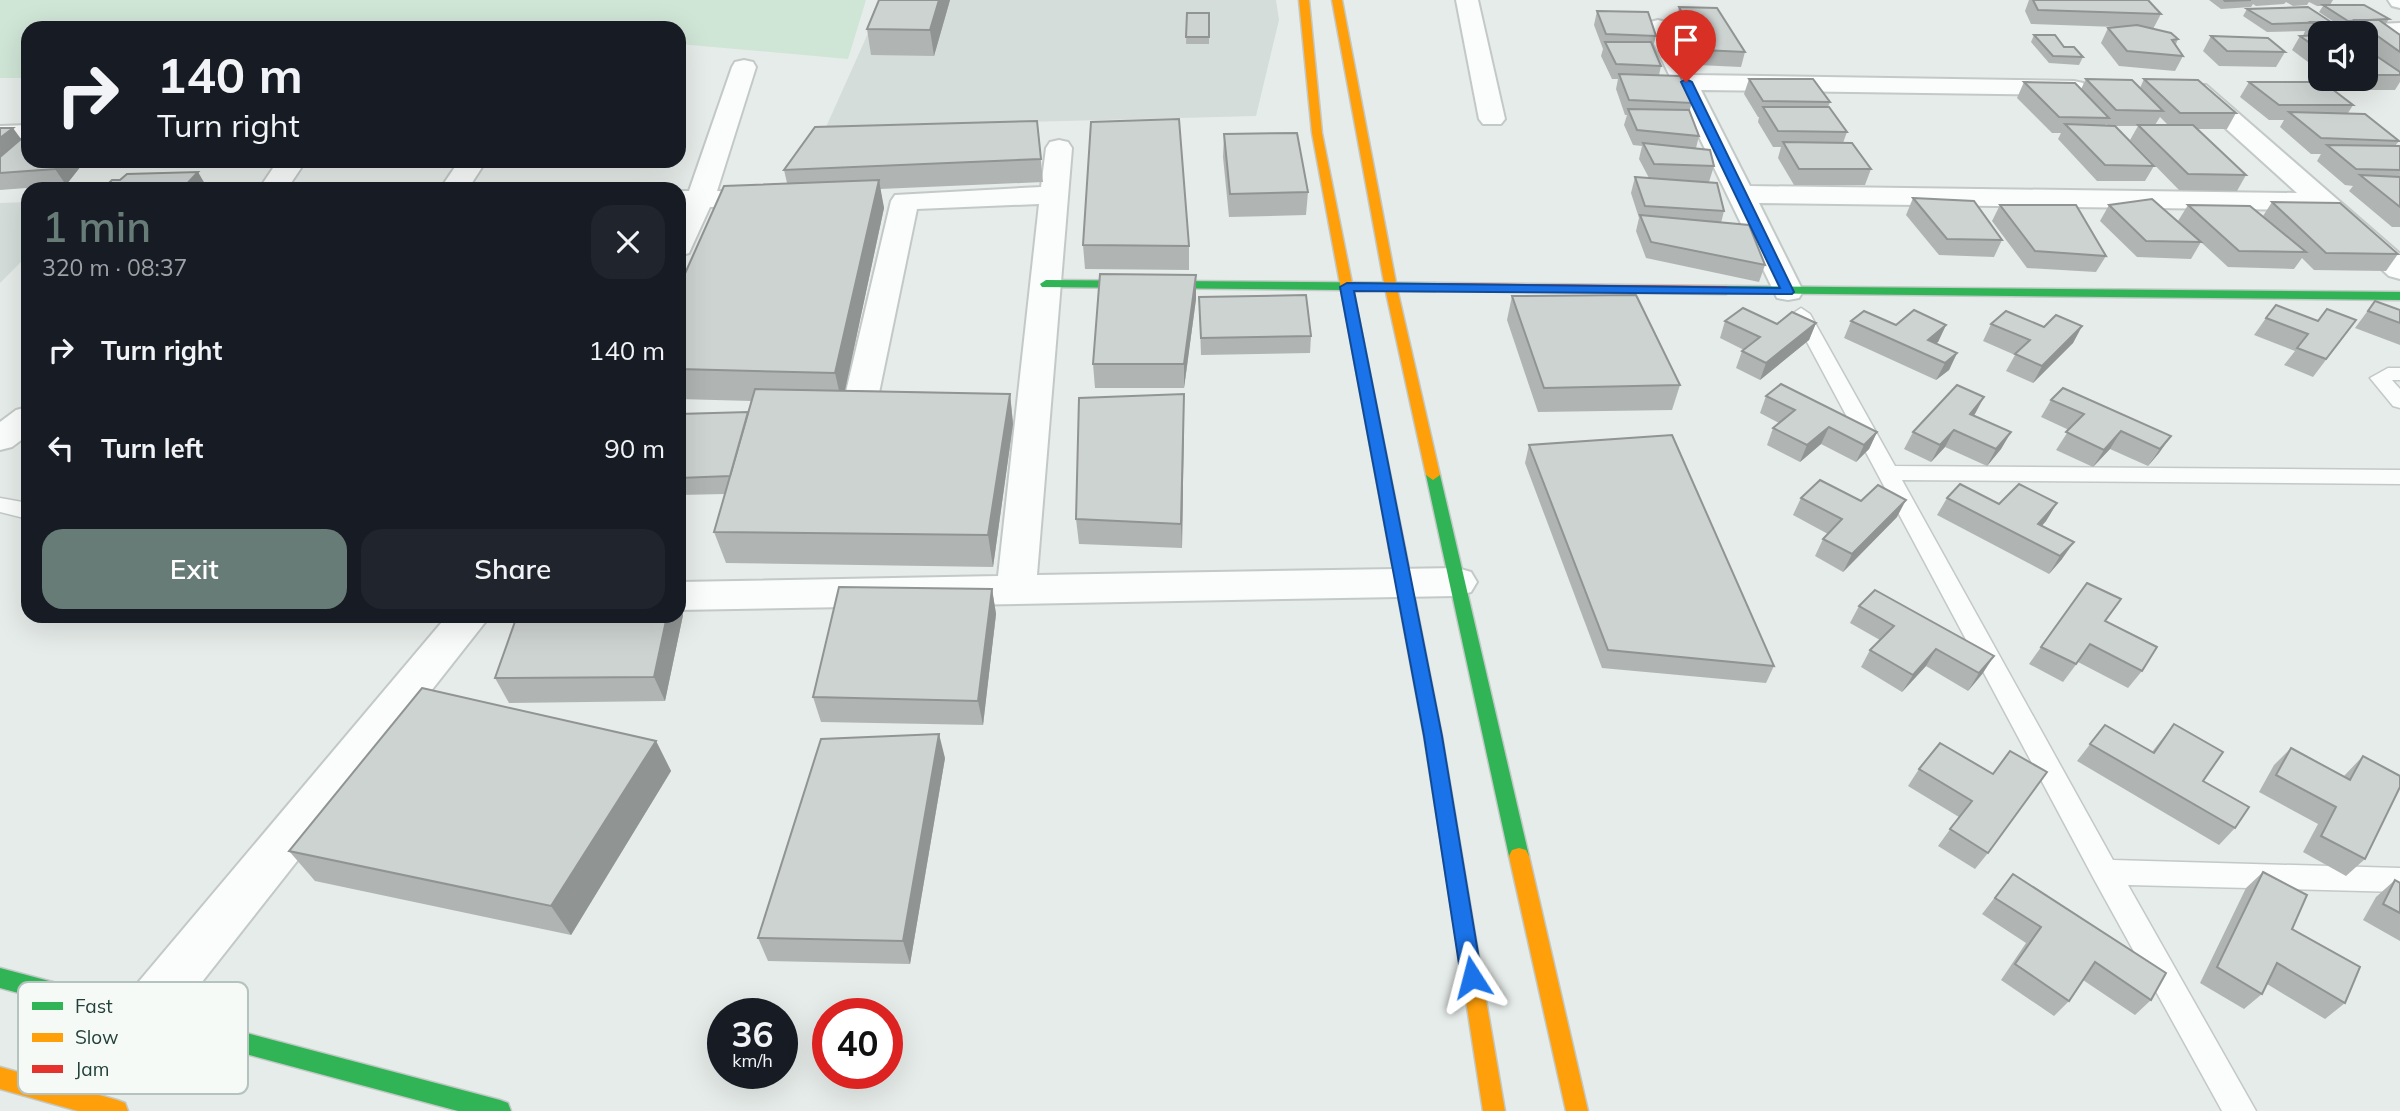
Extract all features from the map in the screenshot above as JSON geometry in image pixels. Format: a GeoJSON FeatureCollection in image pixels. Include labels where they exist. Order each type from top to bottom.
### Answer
{"type":"FeatureCollection","features":[{"type":"Feature","properties":{"kind":"main road"},"geometry":{"type":"LineString","coordinates":[[1304,0],[1317,133],[1433,736],[1494,1111]]}},
{"type":"Feature","properties":{"kind":"main road"},"geometry":{"type":"LineString","coordinates":[[1337,0],[1391,288],[1577,1111]]}},
{"type":"Feature","properties":{"kind":"main road"},"geometry":{"type":"LineString","coordinates":[[1046,284],[1391,288],[1794,303],[2400,296]]}},
{"type":"Feature","properties":{"kind":"main road"},"geometry":{"type":"LineString","coordinates":[[0,978],[18,983]]}},
{"type":"Feature","properties":{"kind":"main road"},"geometry":{"type":"LineString","coordinates":[[248,1044],[500,1111]]}},
{"type":"Feature","properties":{"kind":"main road"},"geometry":{"type":"LineString","coordinates":[[0,1078],[18,1083]]}},
{"type":"Feature","properties":{"kind":"main road"},"geometry":{"type":"LineString","coordinates":[[57,1094],[117,1111]]}},
{"type":"Feature","properties":{"kind":"street"},"geometry":{"type":"LineString","coordinates":[[1467,0],[1492,119]]}},
{"type":"Feature","properties":{"kind":"street"},"geometry":{"type":"LineString","coordinates":[[1658,27],[1794,303]]}},
{"type":"Feature","properties":{"kind":"street"},"geometry":{"type":"LineString","coordinates":[[2378,31],[2400,30]]}},
{"type":"Feature","properties":{"kind":"street"},"geometry":{"type":"LineString","coordinates":[[744,67],[689,199],[795,200]]}},
{"type":"Feature","properties":{"kind":"street"},"geometry":{"type":"LineString","coordinates":[[1686,82],[2100,88]]}},
{"type":"Feature","properties":{"kind":"street"},"geometry":{"type":"LineString","coordinates":[[2169,89],[2197,90],[2400,270]]}},
{"type":"Feature","properties":{"kind":"street"},"geometry":{"type":"LineString","coordinates":[[0,134],[21,133]]}},
{"type":"Feature","properties":{"kind":"street"},"geometry":{"type":"LineString","coordinates":[[1016,591],[1020,412],[1046,284],[1059,148]]}},
{"type":"Feature","properties":{"kind":"street"},"geometry":{"type":"LineString","coordinates":[[1740,194],[2324,202]]}},
{"type":"Feature","properties":{"kind":"street"},"geometry":{"type":"LineString","coordinates":[[857,417],[891,201],[1054,195]]}},
{"type":"Feature","properties":{"kind":"street"},"geometry":{"type":"LineString","coordinates":[[0,439],[21,423]]}},
{"type":"Feature","properties":{"kind":"street"},"geometry":{"type":"LineString","coordinates":[[686,596],[1457,582]]}},
{"type":"Feature","properties":{"kind":"street"},"geometry":{"type":"LineString","coordinates":[[171,982],[464,623]]}},
{"type":"Feature","properties":{"kind":"lane"},"geometry":{"type":"LineString","coordinates":[[1794,303],[2105,872],[2240,1111]]}},
{"type":"Feature","properties":{"kind":"lane"},"geometry":{"type":"LineString","coordinates":[[2400,374],[2388,374],[2380,378],[2400,402]]}},
{"type":"Feature","properties":{"kind":"lane"},"geometry":{"type":"LineString","coordinates":[[1886,473],[2400,477]]}},
{"type":"Feature","properties":{"kind":"lane"},"geometry":{"type":"LineString","coordinates":[[0,505],[21,510]]}},
{"type":"Feature","properties":{"kind":"lane"},"geometry":{"type":"LineString","coordinates":[[2105,872],[2400,880]]}},
{"type":"Feature","properties":{"kind":"shaded area"},"geometry":{"type":"Polygon","coordinates":[[[883,0],[1276,0],[1279,20],[1256,116],[826,127],[883,0]]]}},
{"type":"Feature","properties":{"kind":"shaded area"},"geometry":{"type":"Polygon","coordinates":[[[21,202],[21,262],[0,283],[0,203],[21,202]]]}},
{"type":"Feature","properties":{"kind":"green space"},"geometry":{"type":"Polygon","coordinates":[[[0,0],[866,0],[848,59],[686,45],[686,21],[21,21],[21,78],[0,78],[0,0]]]}},
{"type":"Feature","properties":{"kind":"building"},"geometry":{"type":"Polygon","coordinates":[[[879,0],[939,0],[930,30],[867,29],[879,0]]]}},
{"type":"Feature","properties":{"kind":"building"},"geometry":{"type":"Polygon","coordinates":[[[2033,0],[2148,0],[2161,14],[2038,10],[2033,0]]]}},
{"type":"Feature","properties":{"kind":"building"},"geometry":{"type":"Polygon","coordinates":[[[2323,5],[2364,5],[2389,19],[2348,21],[2323,5]]]}},
{"type":"Feature","properties":{"kind":"building"},"geometry":{"type":"Polygon","coordinates":[[[1679,7],[1717,8],[1745,52],[1702,50],[1679,7]]]}},
{"type":"Feature","properties":{"kind":"building"},"geometry":{"type":"Polygon","coordinates":[[[2308,7],[2329,21],[2272,24],[2247,9],[2308,7]]]}},
{"type":"Feature","properties":{"kind":"building"},"geometry":{"type":"Polygon","coordinates":[[[1597,11],[1648,12],[1656,36],[1606,34],[1597,11]]]}},
{"type":"Feature","properties":{"kind":"building"},"geometry":{"type":"Polygon","coordinates":[[[1187,13],[1209,13],[1209,37],[1186,37],[1187,13]]]}},
{"type":"Feature","properties":{"kind":"building"},"geometry":{"type":"Polygon","coordinates":[[[2379,20],[2400,35],[2400,52],[2378,36],[2378,21],[2356,21],[2379,20]]]}},
{"type":"Feature","properties":{"kind":"building"},"geometry":{"type":"Polygon","coordinates":[[[2137,25],[2171,33],[2178,39],[2172,40],[2183,56],[2127,51],[2108,28],[2137,25]]]}},
{"type":"Feature","properties":{"kind":"building"},"geometry":{"type":"Polygon","coordinates":[[[2034,35],[2055,35],[2064,47],[2074,47],[2083,57],[2053,56],[2034,35]]]}},
{"type":"Feature","properties":{"kind":"building"},"geometry":{"type":"Polygon","coordinates":[[[2211,36],[2268,38],[2285,52],[2227,51],[2211,36]]]}},
{"type":"Feature","properties":{"kind":"building"},"geometry":{"type":"Polygon","coordinates":[[[1605,42],[1651,42],[1661,66],[1616,64],[1605,42]]]}},
{"type":"Feature","properties":{"kind":"building"},"geometry":{"type":"Polygon","coordinates":[[[2378,57],[2400,72],[2400,75],[2378,75],[2378,57]]]}},
{"type":"Feature","properties":{"kind":"building"},"geometry":{"type":"Polygon","coordinates":[[[1619,74],[1680,76],[1692,103],[1629,100],[1619,74]]]}},
{"type":"Feature","properties":{"kind":"building"},"geometry":{"type":"Polygon","coordinates":[[[1749,79],[1813,79],[1830,102],[1763,101],[1749,79]]]}},
{"type":"Feature","properties":{"kind":"building"},"geometry":{"type":"Polygon","coordinates":[[[2086,79],[2132,80],[2163,111],[2116,110],[2086,79]]]}},
{"type":"Feature","properties":{"kind":"building"},"geometry":{"type":"Polygon","coordinates":[[[2144,79],[2198,80],[2236,113],[2180,113],[2144,79]]]}},
{"type":"Feature","properties":{"kind":"building"},"geometry":{"type":"Polygon","coordinates":[[[2024,82],[2075,83],[2109,118],[2059,117],[2024,82]]]}},
{"type":"Feature","properties":{"kind":"building"},"geometry":{"type":"Polygon","coordinates":[[[2249,82],[2308,82],[2308,91],[2335,91],[2353,105],[2279,105],[2249,82]]]}},
{"type":"Feature","properties":{"kind":"building"},"geometry":{"type":"Polygon","coordinates":[[[1763,107],[1829,107],[1847,132],[1778,131],[1763,107]]]}},
{"type":"Feature","properties":{"kind":"building"},"geometry":{"type":"Polygon","coordinates":[[[1628,109],[1689,110],[1699,136],[1637,130],[1628,109]]]}},
{"type":"Feature","properties":{"kind":"building"},"geometry":{"type":"Polygon","coordinates":[[[2289,112],[2365,114],[2399,141],[2321,138],[2289,112]]]}},
{"type":"Feature","properties":{"kind":"building"},"geometry":{"type":"Polygon","coordinates":[[[1179,119],[1189,246],[1083,245],[1091,122],[1179,119]]]}},
{"type":"Feature","properties":{"kind":"building"},"geometry":{"type":"Polygon","coordinates":[[[1037,121],[1041,159],[784,170],[815,127],[1037,121]]]}},
{"type":"Feature","properties":{"kind":"building"},"geometry":{"type":"Polygon","coordinates":[[[2065,124],[2115,126],[2154,166],[2105,165],[2065,124]]]}},
{"type":"Feature","properties":{"kind":"building"},"geometry":{"type":"Polygon","coordinates":[[[2138,125],[2193,125],[2246,175],[2188,174],[2138,125]]]}},
{"type":"Feature","properties":{"kind":"building"},"geometry":{"type":"Polygon","coordinates":[[[0,128],[13,128],[0,138],[0,128]]]}},
{"type":"Feature","properties":{"kind":"building"},"geometry":{"type":"Polygon","coordinates":[[[1297,133],[1308,192],[1230,194],[1224,134],[1297,133]]]}},
{"type":"Feature","properties":{"kind":"building"},"geometry":{"type":"Polygon","coordinates":[[[21,139],[21,168],[56,168],[0,173],[0,157],[21,139]]]}},
{"type":"Feature","properties":{"kind":"building"},"geometry":{"type":"Polygon","coordinates":[[[1783,142],[1852,143],[1871,169],[1799,169],[1783,142]]]}},
{"type":"Feature","properties":{"kind":"building"},"geometry":{"type":"Polygon","coordinates":[[[1643,143],[1710,150],[1714,166],[1654,164],[1643,143]]]}},
{"type":"Feature","properties":{"kind":"building"},"geometry":{"type":"Polygon","coordinates":[[[2327,145],[2400,146],[2400,170],[2356,169],[2327,145]]]}},
{"type":"Feature","properties":{"kind":"building"},"geometry":{"type":"Polygon","coordinates":[[[198,172],[189,182],[110,182],[120,180],[127,174],[198,172]]]}},
{"type":"Feature","properties":{"kind":"building"},"geometry":{"type":"Polygon","coordinates":[[[2360,175],[2400,177],[2400,207],[2360,175]]]}},
{"type":"Feature","properties":{"kind":"building"},"geometry":{"type":"Polygon","coordinates":[[[1635,177],[1717,183],[1724,211],[1645,206],[1635,177]]]}},
{"type":"Feature","properties":{"kind":"building"},"geometry":{"type":"Polygon","coordinates":[[[879,180],[835,373],[686,369],[686,271],[724,186],[879,180]]]}},
{"type":"Feature","properties":{"kind":"building"},"geometry":{"type":"Polygon","coordinates":[[[1913,198],[1974,201],[2002,240],[1947,239],[1913,198]]]}},
{"type":"Feature","properties":{"kind":"building"},"geometry":{"type":"Polygon","coordinates":[[[2152,199],[2201,242],[2146,241],[2109,205],[2152,199]]]}},
{"type":"Feature","properties":{"kind":"building"},"geometry":{"type":"Polygon","coordinates":[[[2272,202],[2340,203],[2398,254],[2326,253],[2272,202]]]}},
{"type":"Feature","properties":{"kind":"building"},"geometry":{"type":"Polygon","coordinates":[[[2000,205],[2076,205],[2106,256],[2035,251],[2000,205]]]}},
{"type":"Feature","properties":{"kind":"building"},"geometry":{"type":"Polygon","coordinates":[[[2188,205],[2250,206],[2306,252],[2239,251],[2188,205]]]}},
{"type":"Feature","properties":{"kind":"building"},"geometry":{"type":"Polygon","coordinates":[[[1640,215],[1749,225],[1765,265],[1651,242],[1640,215]]]}},
{"type":"Feature","properties":{"kind":"building"},"geometry":{"type":"Polygon","coordinates":[[[1100,274],[1196,275],[1184,364],[1093,364],[1100,274]]]}},
{"type":"Feature","properties":{"kind":"building"},"geometry":{"type":"Polygon","coordinates":[[[1306,295],[1311,336],[1201,338],[1199,297],[1306,295]]]}},
{"type":"Feature","properties":{"kind":"building"},"geometry":{"type":"Polygon","coordinates":[[[1636,295],[1680,385],[1544,388],[1512,296],[1636,295]]]}},
{"type":"Feature","properties":{"kind":"building"},"geometry":{"type":"Polygon","coordinates":[[[2375,301],[2400,310],[2400,323],[2368,311],[2375,301]]]}},
{"type":"Feature","properties":{"kind":"building"},"geometry":{"type":"Polygon","coordinates":[[[2276,305],[2318,321],[2327,309],[2356,320],[2326,359],[2297,348],[2308,334],[2266,318],[2276,305]]]}},
{"type":"Feature","properties":{"kind":"building"},"geometry":{"type":"Polygon","coordinates":[[[1743,308],[1777,324],[1792,312],[1816,323],[1766,363],[1742,351],[1760,337],[1725,321],[1743,308]]]}},
{"type":"Feature","properties":{"kind":"building"},"geometry":{"type":"Polygon","coordinates":[[[1914,310],[1946,325],[1928,340],[1957,353],[1945,363],[1851,321],[1864,311],[1896,325],[1914,310]]]}},
{"type":"Feature","properties":{"kind":"building"},"geometry":{"type":"Polygon","coordinates":[[[2006,311],[2044,327],[2056,315],[2082,326],[2042,366],[2015,354],[2030,340],[1991,324],[2006,311]]]}},
{"type":"Feature","properties":{"kind":"building"},"geometry":{"type":"Polygon","coordinates":[[[1781,384],[1877,432],[1864,445],[1829,427],[1807,445],[1773,428],[1795,410],[1766,396],[1781,384]]]}},
{"type":"Feature","properties":{"kind":"building"},"geometry":{"type":"Polygon","coordinates":[[[1957,385],[1984,397],[1970,414],[2011,432],[1996,449],[1954,430],[1940,445],[1913,432],[1957,385]]]}},
{"type":"Feature","properties":{"kind":"building"},"geometry":{"type":"Polygon","coordinates":[[[2063,388],[2171,436],[2160,449],[2121,431],[2104,450],[2066,432],[2084,414],[2051,400],[2063,388]]]}},
{"type":"Feature","properties":{"kind":"building"},"geometry":{"type":"Polygon","coordinates":[[[755,389],[1010,394],[988,535],[714,532],[755,389]]]}},
{"type":"Feature","properties":{"kind":"building"},"geometry":{"type":"Polygon","coordinates":[[[1184,394],[1181,524],[1076,519],[1079,398],[1184,394]]]}},
{"type":"Feature","properties":{"kind":"building"},"geometry":{"type":"Polygon","coordinates":[[[748,412],[730,476],[686,478],[686,414],[748,412]]]}},
{"type":"Feature","properties":{"kind":"building"},"geometry":{"type":"Polygon","coordinates":[[[1672,435],[1774,666],[1608,650],[1529,445],[1672,435]]]}},
{"type":"Feature","properties":{"kind":"building"},"geometry":{"type":"Polygon","coordinates":[[[1820,480],[1861,501],[1878,485],[1906,500],[1852,554],[1823,539],[1842,519],[1801,498],[1820,480]]]}},
{"type":"Feature","properties":{"kind":"building"},"geometry":{"type":"Polygon","coordinates":[[[1960,484],[1999,504],[2019,484],[2057,503],[2038,524],[2074,542],[2060,556],[1947,498],[1960,484]]]}},
{"type":"Feature","properties":{"kind":"building"},"geometry":{"type":"Polygon","coordinates":[[[2087,583],[2121,599],[2105,621],[2157,647],[2142,671],[2090,644],[2076,664],[2041,647],[2087,583]]]}},
{"type":"Feature","properties":{"kind":"building"},"geometry":{"type":"Polygon","coordinates":[[[839,587],[992,589],[978,701],[813,697],[839,587]]]}},
{"type":"Feature","properties":{"kind":"building"},"geometry":{"type":"Polygon","coordinates":[[[1875,590],[1994,656],[1979,673],[1936,649],[1913,675],[1870,650],[1894,626],[1859,606],[1875,590]]]}},
{"type":"Feature","properties":{"kind":"building"},"geometry":{"type":"Polygon","coordinates":[[[515,623],[666,623],[654,677],[495,678],[515,623]]]}},
{"type":"Feature","properties":{"kind":"building"},"geometry":{"type":"Polygon","coordinates":[[[422,688],[656,741],[551,906],[289,851],[422,688]]]}},
{"type":"Feature","properties":{"kind":"building"},"geometry":{"type":"Polygon","coordinates":[[[2174,724],[2223,752],[2203,781],[2249,807],[2235,828],[2090,744],[2105,725],[2154,753],[2174,724]]]}},
{"type":"Feature","properties":{"kind":"building"},"geometry":{"type":"Polygon","coordinates":[[[939,734],[903,941],[758,938],[821,739],[939,734]]]}},
{"type":"Feature","properties":{"kind":"building"},"geometry":{"type":"Polygon","coordinates":[[[1940,743],[1993,774],[2010,751],[2047,772],[1988,853],[1950,829],[1972,801],[1919,769],[1940,743]]]}},
{"type":"Feature","properties":{"kind":"building"},"geometry":{"type":"Polygon","coordinates":[[[2291,748],[2350,780],[2363,756],[2400,776],[2400,787],[2365,859],[2321,836],[2336,807],[2276,775],[2291,748]]]}},
{"type":"Feature","properties":{"kind":"building"},"geometry":{"type":"Polygon","coordinates":[[[2263,872],[2307,895],[2292,929],[2360,967],[2345,1003],[2277,963],[2262,994],[2217,967],[2263,872]]]}},
{"type":"Feature","properties":{"kind":"building"},"geometry":{"type":"Polygon","coordinates":[[[2013,874],[2166,973],[2151,1000],[2095,962],[2069,1001],[2015,964],[2041,927],[1995,898],[2013,874]]]}},
{"type":"Feature","properties":{"kind":"building"},"geometry":{"type":"Polygon","coordinates":[[[2395,880],[2400,883],[2400,913],[2383,904],[2395,880]]]}},
{"type":"Feature","properties":{"kind":"traffic: fast"},"geometry":{"type":"LineString","coordinates":[[1046,284],[1435,287]]}},
{"type":"Feature","properties":{"kind":"traffic: fast"},"geometry":{"type":"LineString","coordinates":[[1726,290],[2400,296]]}},
{"type":"Feature","properties":{"kind":"traffic: fast"},"geometry":{"type":"LineString","coordinates":[[1433,475],[1519,856]]}},
{"type":"Feature","properties":{"kind":"traffic: fast"},"geometry":{"type":"LineString","coordinates":[[1397,548],[1433,736],[1475,994]]}},
{"type":"Feature","properties":{"kind":"traffic: fast"},"geometry":{"type":"LineString","coordinates":[[0,978],[18,983]]}},
{"type":"Feature","properties":{"kind":"traffic: fast"},"geometry":{"type":"LineString","coordinates":[[248,1044],[500,1111]]}},
{"type":"Feature","properties":{"kind":"traffic: slow"},"geometry":{"type":"LineString","coordinates":[[1304,0],[1317,133],[1397,548]]}},
{"type":"Feature","properties":{"kind":"traffic: slow"},"geometry":{"type":"LineString","coordinates":[[1337,0],[1391,288],[1433,475]]}},
{"type":"Feature","properties":{"kind":"traffic: slow"},"geometry":{"type":"LineString","coordinates":[[1519,856],[1577,1111]]}},
{"type":"Feature","properties":{"kind":"traffic: slow"},"geometry":{"type":"LineString","coordinates":[[1475,994],[1494,1111]]}},
{"type":"Feature","properties":{"kind":"traffic: slow"},"geometry":{"type":"LineString","coordinates":[[0,1078],[18,1083]]}},
{"type":"Feature","properties":{"kind":"traffic: slow"},"geometry":{"type":"LineString","coordinates":[[57,1094],[117,1111]]}},
{"type":"Feature","properties":{"kind":"traffic: jam"},"geometry":{"type":"LineString","coordinates":[[1435,287],[1726,290]]}},
{"type":"Feature","properties":{"kind":"route"},"geometry":{"type":"LineString","coordinates":[[1472,977],[1433,736],[1347,287],[1788,292],[1686,82]]}}]}
